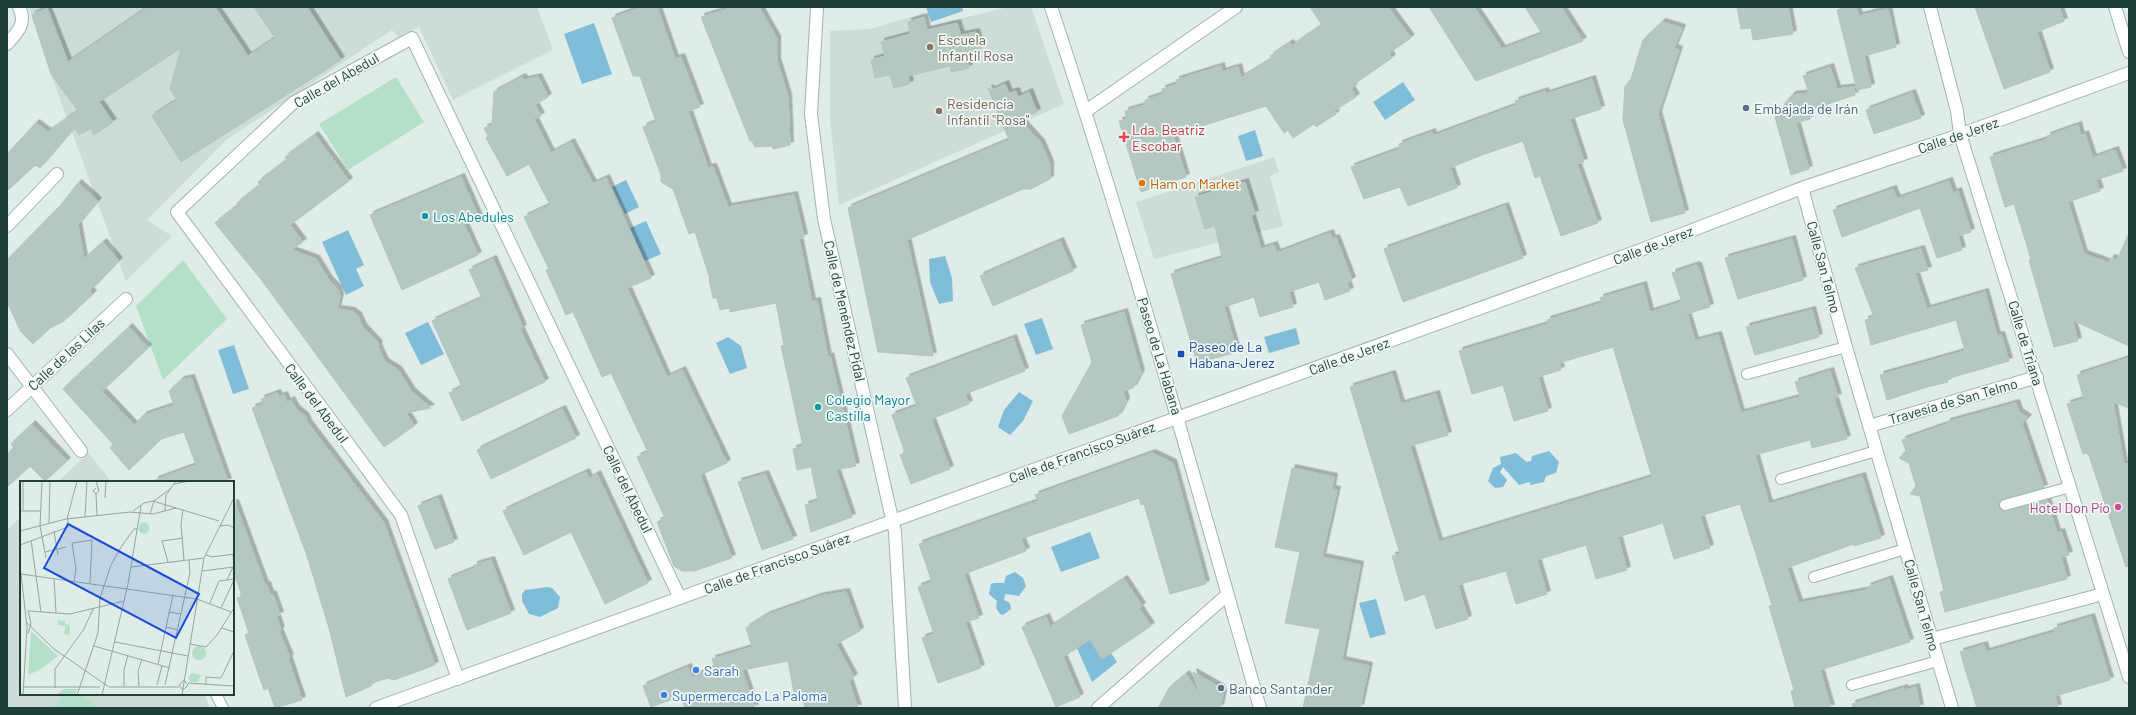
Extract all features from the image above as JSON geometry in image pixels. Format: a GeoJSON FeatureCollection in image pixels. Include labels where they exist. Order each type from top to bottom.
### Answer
{"type":"FeatureCollection","features":[{"type":"Feature","properties":{"kind":"street"},"geometry":{"type":"LineString","coordinates":[[7,44],[20,29],[22,20],[19,7]]}},
{"type":"Feature","properties":{"kind":"street","name":"Calle de Menéndez Pidal"},"geometry":{"type":"LineString","coordinates":[[817,7],[811,114],[824,219],[893,521],[905,708]]}},
{"type":"Feature","properties":{"kind":"street","name":"Paseo de La Habana"},"geometry":{"type":"LineString","coordinates":[[1051,7],[1086,111],[1178,418],[1260,708]]}},
{"type":"Feature","properties":{"kind":"street"},"geometry":{"type":"LineString","coordinates":[[1086,111],[1236,7]]}},
{"type":"Feature","properties":{"kind":"street","name":"Calle de Triana"},"geometry":{"type":"LineString","coordinates":[[1930,7],[1957,111],[1960,134],[2037,377],[2129,677]]}},
{"type":"Feature","properties":{"kind":"street"},"geometry":{"type":"LineString","coordinates":[[2115,7],[2129,52]]}},
{"type":"Feature","properties":{"kind":"street","name":"Calle del Abedul"},"geometry":{"type":"LineString","coordinates":[[458,679],[401,515],[177,212],[294,102],[412,38],[680,598]]}},
{"type":"Feature","properties":{"kind":"street","name":"Calle de Jerez"},"geometry":{"type":"LineString","coordinates":[[1178,418],[1631,254],[1802,188],[1960,134],[2129,73]]}},
{"type":"Feature","properties":{"kind":"street"},"geometry":{"type":"LineString","coordinates":[[7,226],[58,174]]}},
{"type":"Feature","properties":{"kind":"street","name":"Calle San Telmo"},"geometry":{"type":"LineString","coordinates":[[1802,188],[1846,347],[1952,708]]}},
{"type":"Feature","properties":{"kind":"street","name":"Calle de las Lilas"},"geometry":{"type":"LineString","coordinates":[[7,410],[126,299]]}},
{"type":"Feature","properties":{"kind":"street"},"geometry":{"type":"LineString","coordinates":[[7,354],[81,451]]}},
{"type":"Feature","properties":{"kind":"street","name":"Travesía de San Telmo"},"geometry":{"type":"LineString","coordinates":[[1869,426],[2037,377]]}},
{"type":"Feature","properties":{"kind":"street","name":"Calle de Francisco Suárez"},"geometry":{"type":"LineString","coordinates":[[376,708],[1178,418]]}},
{"type":"Feature","properties":{"kind":"street"},"geometry":{"type":"LineString","coordinates":[[1932,639],[2103,594]]}},
{"type":"Feature","properties":{"kind":"street"},"geometry":{"type":"LineString","coordinates":[[1098,708],[1227,595]]}},
{"type":"Feature","properties":{"kind":"lane"},"geometry":{"type":"LineString","coordinates":[[1747,374],[1846,347]]}},
{"type":"Feature","properties":{"kind":"lane"},"geometry":{"type":"LineString","coordinates":[[1781,479],[1876,451]]}},
{"type":"Feature","properties":{"kind":"lane"},"geometry":{"type":"LineString","coordinates":[[2005,506],[2070,487]]}},
{"type":"Feature","properties":{"kind":"lane","name":"Calle San Telmo"},"geometry":{"type":"LineString","coordinates":[[1814,577],[1905,550]]}},
{"type":"Feature","properties":{"kind":"lane","name":"Calle San Telmo"},"geometry":{"type":"LineString","coordinates":[[1852,685],[1938,661]]}},
{"type":"Feature","properties":{"kind":"lane"},"geometry":{"type":"LineString","coordinates":[[216,695],[222,708]]}},
{"type":"Feature","properties":{"kind":"shaded area"},"geometry":{"type":"Polygon","coordinates":[[[537,7],[553,50],[453,100],[419,27],[398,37],[392,30],[226,140],[147,220],[172,236],[126,281],[51,74],[29,8],[537,7]]]}},
{"type":"Feature","properties":{"kind":"shaded area","name":"Residencia Infantil \"Rosa\""},"geometry":{"type":"Polygon","coordinates":[[[1008,7],[1031,7],[1064,104],[839,205],[830,118],[830,31],[870,29],[924,13],[927,27],[1008,7]]]}},
{"type":"Feature","properties":{"kind":"shaded area"},"geometry":{"type":"Polygon","coordinates":[[[1274,157],[1279,172],[1270,176],[1283,226],[1154,259],[1136,202],[1274,157]]]}},
{"type":"Feature","properties":{"kind":"shaded area"},"geometry":{"type":"Polygon","coordinates":[[[88,453],[110,481],[59,481],[88,453]]]}},
{"type":"Feature","properties":{"kind":"shaded area"},"geometry":{"type":"Polygon","coordinates":[[[20,518],[20,695],[204,695],[210,708],[7,708],[7,530],[20,518]]]}},
{"type":"Feature","properties":{"kind":"green space"},"geometry":{"type":"Polygon","coordinates":[[[396,77],[424,122],[348,170],[319,124],[396,77]]]}},
{"type":"Feature","properties":{"kind":"green space"},"geometry":{"type":"Polygon","coordinates":[[[183,260],[227,319],[163,380],[136,306],[183,260]]]}},
{"type":"Feature","properties":{"kind":"green space"},"geometry":{"type":"Polygon","coordinates":[[[65,695],[79,695],[95,704],[96,708],[53,708],[65,695]]]}},
{"type":"Feature","properties":{"kind":"water"},"geometry":{"type":"Polygon","coordinates":[[[926,7],[962,7],[963,11],[931,22],[926,7]]]}},
{"type":"Feature","properties":{"kind":"water"},"geometry":{"type":"Polygon","coordinates":[[[594,23],[612,74],[582,84],[564,34],[594,23]]]}},
{"type":"Feature","properties":{"kind":"water"},"geometry":{"type":"Polygon","coordinates":[[[1403,82],[1415,100],[1385,120],[1373,102],[1403,82]]]}},
{"type":"Feature","properties":{"kind":"water"},"geometry":{"type":"Polygon","coordinates":[[[1255,130],[1263,156],[1246,161],[1238,136],[1255,130]]]}},
{"type":"Feature","properties":{"kind":"water"},"geometry":{"type":"Polygon","coordinates":[[[626,180],[639,207],[625,214],[612,187],[626,180]]]}},
{"type":"Feature","properties":{"kind":"water"},"geometry":{"type":"Polygon","coordinates":[[[646,221],[661,254],[645,261],[630,228],[646,221]]]}},
{"type":"Feature","properties":{"kind":"water"},"geometry":{"type":"Polygon","coordinates":[[[348,230],[364,265],[356,269],[364,286],[346,295],[322,242],[348,230]]]}},
{"type":"Feature","properties":{"kind":"water"},"geometry":{"type":"Polygon","coordinates":[[[945,256],[952,278],[953,301],[939,304],[930,282],[929,259],[945,256]]]}},
{"type":"Feature","properties":{"kind":"water"},"geometry":{"type":"Polygon","coordinates":[[[1042,318],[1053,349],[1036,355],[1024,324],[1042,318]]]}},
{"type":"Feature","properties":{"kind":"water"},"geometry":{"type":"Polygon","coordinates":[[[428,322],[444,354],[421,365],[405,333],[428,322]]]}},
{"type":"Feature","properties":{"kind":"water"},"geometry":{"type":"Polygon","coordinates":[[[1296,328],[1300,344],[1269,353],[1264,337],[1296,328]]]}},
{"type":"Feature","properties":{"kind":"water"},"geometry":{"type":"Polygon","coordinates":[[[728,337],[741,346],[747,368],[730,374],[716,343],[728,337]]]}},
{"type":"Feature","properties":{"kind":"water"},"geometry":{"type":"Polygon","coordinates":[[[234,345],[249,389],[233,394],[218,350],[234,345]]]}},
{"type":"Feature","properties":{"kind":"water"},"geometry":{"type":"Polygon","coordinates":[[[1019,392],[1033,401],[1023,421],[1010,435],[998,427],[1004,410],[1019,392]]]}},
{"type":"Feature","properties":{"kind":"water"},"geometry":{"type":"Polygon","coordinates":[[[1549,451],[1559,462],[1556,473],[1546,476],[1544,482],[1531,485],[1529,482],[1519,485],[1503,467],[1500,472],[1507,480],[1503,487],[1495,488],[1488,481],[1493,468],[1501,464],[1500,457],[1516,453],[1527,462],[1531,461],[1532,456],[1549,451]]]}},
{"type":"Feature","properties":{"kind":"water"},"geometry":{"type":"Polygon","coordinates":[[[1090,532],[1100,558],[1061,572],[1051,547],[1090,532]]]}},
{"type":"Feature","properties":{"kind":"water"},"geometry":{"type":"Polygon","coordinates":[[[1015,572],[1023,578],[1026,586],[1019,596],[1005,594],[1004,600],[1010,603],[1011,609],[1003,615],[1000,614],[996,608],[997,601],[989,594],[991,584],[1004,583],[1006,576],[1015,572]]]}},
{"type":"Feature","properties":{"kind":"water"},"geometry":{"type":"Polygon","coordinates":[[[547,587],[552,588],[560,597],[558,608],[540,617],[529,614],[522,601],[522,594],[525,590],[547,587]]]}},
{"type":"Feature","properties":{"kind":"water"},"geometry":{"type":"Polygon","coordinates":[[[1376,599],[1386,634],[1370,638],[1359,603],[1376,599]]]}},
{"type":"Feature","properties":{"kind":"water"},"geometry":{"type":"Polygon","coordinates":[[[1090,640],[1102,659],[1111,653],[1117,662],[1092,682],[1076,646],[1090,640]]]}},
{"type":"Feature","properties":{"kind":"building"},"geometry":{"type":"Polygon","coordinates":[[[148,7],[215,7],[248,56],[275,38],[254,7],[307,7],[341,60],[181,162],[152,116],[177,100],[170,89],[181,48],[99,102],[113,122],[94,135],[90,129],[79,135],[74,128],[40,168],[35,165],[7,191],[7,154],[36,123],[48,132],[78,111],[51,74],[32,15],[47,8],[68,62],[148,7]]]}},
{"type":"Feature","properties":{"kind":"building"},"geometry":{"type":"Polygon","coordinates":[[[642,7],[657,7],[675,59],[681,57],[700,107],[688,111],[708,168],[713,167],[728,207],[794,195],[804,237],[799,239],[812,302],[817,301],[828,358],[830,356],[856,466],[836,470],[852,517],[811,532],[805,505],[818,501],[811,467],[797,470],[793,449],[803,446],[781,346],[784,345],[776,303],[730,312],[730,308],[720,310],[717,298],[713,298],[710,279],[695,232],[689,234],[673,189],[661,182],[661,175],[643,127],[656,122],[640,76],[633,76],[612,18],[642,7]]]}},
{"type":"Feature","properties":{"kind":"building"},"geometry":{"type":"Polygon","coordinates":[[[734,7],[759,7],[777,39],[777,61],[788,97],[790,145],[774,149],[771,146],[755,147],[752,141],[750,141],[701,17],[734,7]]]}},
{"type":"Feature","properties":{"kind":"building"},"geometry":{"type":"Polygon","coordinates":[[[1310,7],[1388,7],[1411,38],[1389,53],[1392,58],[1353,85],[1354,87],[1351,89],[1356,97],[1334,111],[1336,114],[1316,127],[1314,124],[1293,138],[1288,130],[1284,133],[1266,106],[1173,135],[1186,177],[1141,192],[1119,121],[1127,119],[1125,111],[1146,105],[1145,100],[1164,94],[1162,89],[1177,84],[1176,80],[1221,66],[1222,72],[1238,67],[1241,78],[1272,59],[1270,56],[1290,43],[1292,46],[1322,25],[1310,7]]]}},
{"type":"Feature","properties":{"kind":"building"},"geometry":{"type":"Polygon","coordinates":[[[1429,7],[1474,7],[1502,49],[1542,34],[1525,7],[1561,7],[1583,41],[1476,81],[1429,7]]]}},
{"type":"Feature","properties":{"kind":"building"},"geometry":{"type":"Polygon","coordinates":[[[1737,7],[1788,7],[1793,34],[1753,40],[1751,28],[1741,29],[1737,7]]]}},
{"type":"Feature","properties":{"kind":"building"},"geometry":{"type":"Polygon","coordinates":[[[1856,7],[1859,16],[1888,9],[1896,47],[1864,56],[1871,87],[1857,90],[1837,10],[1856,7]]]}},
{"type":"Feature","properties":{"kind":"building"},"geometry":{"type":"Polygon","coordinates":[[[1975,7],[2059,7],[2064,21],[2037,32],[2050,72],[2004,89],[1975,7]]]}},
{"type":"Feature","properties":{"kind":"building","name":"Escuela Infantil Rosa"},"geometry":{"type":"Polygon","coordinates":[[[924,17],[927,30],[957,23],[961,35],[976,32],[981,49],[966,55],[969,68],[951,72],[950,66],[908,76],[910,84],[894,88],[890,75],[875,78],[871,60],[885,56],[881,42],[910,34],[908,22],[924,17]]]}},
{"type":"Feature","properties":{"kind":"building"},"geometry":{"type":"Polygon","coordinates":[[[1662,22],[1682,28],[1674,48],[1679,50],[1658,114],[1685,213],[1651,222],[1623,120],[1625,86],[1631,79],[1643,40],[1662,22]]]}},
{"type":"Feature","properties":{"kind":"building"},"geometry":{"type":"Polygon","coordinates":[[[1830,67],[1837,89],[1854,87],[1855,95],[1807,111],[1810,119],[1796,123],[1809,169],[1791,175],[1775,117],[1784,113],[1783,106],[1792,95],[1809,93],[1803,76],[1830,67]]]}},
{"type":"Feature","properties":{"kind":"building"},"geometry":{"type":"Polygon","coordinates":[[[522,77],[525,80],[538,77],[548,97],[535,105],[541,116],[534,119],[551,153],[571,142],[593,184],[606,178],[651,278],[627,288],[667,377],[682,370],[727,463],[700,475],[732,558],[694,571],[682,571],[674,566],[657,522],[665,518],[637,457],[648,452],[611,373],[602,377],[573,312],[566,315],[546,270],[549,269],[524,217],[550,205],[529,164],[507,176],[486,138],[488,136],[484,128],[492,125],[494,92],[522,77]]]}},
{"type":"Feature","properties":{"kind":"building"},"geometry":{"type":"Polygon","coordinates":[[[1592,79],[1601,109],[1570,119],[1584,162],[1577,164],[1598,223],[1561,236],[1540,176],[1535,178],[1523,141],[1450,168],[1457,188],[1408,206],[1400,187],[1364,199],[1351,167],[1400,149],[1399,144],[1432,132],[1433,136],[1517,105],[1515,101],[1545,91],[1546,94],[1592,79]]]}},
{"type":"Feature","properties":{"kind":"building"},"geometry":{"type":"Polygon","coordinates":[[[1005,84],[1009,93],[1016,91],[1018,97],[1029,92],[1037,112],[1020,120],[1041,143],[1050,164],[1050,179],[1031,189],[1023,189],[907,240],[933,356],[878,352],[848,208],[1009,140],[988,88],[992,90],[1005,84]]]}},
{"type":"Feature","properties":{"kind":"building"},"geometry":{"type":"Polygon","coordinates":[[[1912,93],[1921,118],[1874,134],[1866,110],[1912,93]]]}},
{"type":"Feature","properties":{"kind":"building"},"geometry":{"type":"Polygon","coordinates":[[[2078,125],[2081,136],[2085,134],[2093,158],[2115,150],[2123,171],[2096,180],[2100,191],[2068,202],[2084,254],[2109,263],[2111,258],[2117,260],[2129,233],[2129,346],[2072,320],[2078,341],[2054,347],[2029,260],[2031,259],[2014,204],[2005,207],[1990,157],[2048,139],[2047,136],[2078,125]]]}},
{"type":"Feature","properties":{"kind":"building"},"geometry":{"type":"Polygon","coordinates":[[[315,135],[349,181],[290,225],[303,242],[291,250],[316,259],[329,280],[338,289],[340,297],[337,309],[352,311],[358,316],[363,327],[379,344],[378,347],[385,362],[398,370],[412,392],[431,408],[406,413],[414,426],[384,447],[263,282],[215,223],[260,185],[258,182],[287,160],[285,157],[315,135]]]}},
{"type":"Feature","properties":{"kind":"building"},"geometry":{"type":"Polygon","coordinates":[[[461,177],[479,218],[464,224],[478,255],[402,290],[370,215],[461,177]]]}},
{"type":"Feature","properties":{"kind":"building"},"geometry":{"type":"Polygon","coordinates":[[[1949,181],[1953,193],[1958,191],[1971,232],[1958,236],[1962,250],[1937,258],[1920,208],[1842,237],[1833,210],[1893,189],[1897,199],[1949,181]]]}},
{"type":"Feature","properties":{"kind":"building"},"geometry":{"type":"Polygon","coordinates":[[[1245,182],[1255,214],[1251,215],[1261,249],[1274,245],[1277,253],[1330,233],[1332,239],[1336,238],[1352,280],[1347,283],[1350,291],[1325,300],[1319,282],[1289,292],[1293,307],[1260,317],[1254,297],[1224,307],[1237,352],[1197,363],[1171,274],[1222,258],[1215,226],[1205,229],[1195,197],[1245,182]]]}},
{"type":"Feature","properties":{"kind":"building"},"geometry":{"type":"Polygon","coordinates":[[[78,183],[98,201],[78,225],[84,259],[103,242],[119,261],[90,291],[93,294],[64,321],[50,328],[33,344],[21,332],[7,302],[7,260],[60,206],[78,183]]]}},
{"type":"Feature","properties":{"kind":"building"},"geometry":{"type":"Polygon","coordinates":[[[1505,206],[1523,258],[1403,302],[1384,249],[1505,206]]]}},
{"type":"Feature","properties":{"kind":"building"},"geometry":{"type":"Polygon","coordinates":[[[1792,239],[1803,280],[1738,299],[1725,258],[1792,239]]]}},
{"type":"Feature","properties":{"kind":"building"},"geometry":{"type":"Polygon","coordinates":[[[1060,241],[1073,271],[993,306],[980,276],[1060,241]]]}},
{"type":"Feature","properties":{"kind":"building"},"geometry":{"type":"Polygon","coordinates":[[[1921,249],[1928,270],[1915,273],[1927,309],[1985,292],[1997,336],[2001,335],[2009,361],[1947,379],[1948,382],[1887,400],[1880,375],[1965,351],[1956,320],[1871,345],[1865,320],[1874,317],[1855,268],[1921,249]]]}},
{"type":"Feature","properties":{"kind":"building"},"geometry":{"type":"Polygon","coordinates":[[[493,259],[523,328],[520,329],[545,382],[462,421],[449,393],[462,387],[432,321],[482,298],[469,270],[493,259]]]}},
{"type":"Feature","properties":{"kind":"building"},"geometry":{"type":"Polygon","coordinates":[[[1696,265],[1698,266],[1710,307],[1687,314],[1695,341],[1718,335],[1741,413],[1800,397],[1795,382],[1830,371],[1838,397],[1834,398],[1847,439],[1812,448],[1810,440],[1755,455],[1769,504],[1862,476],[1881,538],[1854,546],[1853,544],[1787,568],[1799,603],[1868,590],[1867,587],[1889,579],[1910,642],[1820,670],[1831,708],[1795,708],[1791,691],[1794,690],[1769,606],[1772,605],[1740,504],[1700,516],[1710,548],[1674,559],[1663,523],[1618,537],[1627,570],[1596,579],[1586,545],[1537,560],[1547,594],[1516,604],[1506,571],[1458,585],[1468,619],[1436,629],[1425,594],[1405,601],[1392,556],[1400,554],[1350,387],[1392,374],[1401,404],[1436,394],[1448,435],[1410,446],[1439,542],[1652,477],[1613,347],[1559,363],[1561,370],[1538,377],[1548,411],[1514,421],[1503,385],[1472,394],[1459,351],[1548,324],[1547,320],[1602,303],[1600,298],[1643,285],[1650,312],[1682,302],[1672,273],[1696,265]]]}},
{"type":"Feature","properties":{"kind":"building"},"geometry":{"type":"Polygon","coordinates":[[[1812,310],[1819,337],[1755,355],[1746,327],[1812,310]]]}},
{"type":"Feature","properties":{"kind":"building"},"geometry":{"type":"Polygon","coordinates":[[[1124,312],[1141,373],[1133,388],[1123,391],[1126,401],[1118,416],[1069,434],[1062,416],[1092,362],[1081,325],[1124,312]]]}},
{"type":"Feature","properties":{"kind":"building"},"geometry":{"type":"Polygon","coordinates":[[[129,327],[148,348],[102,391],[134,425],[144,415],[174,405],[169,391],[181,380],[191,378],[228,481],[155,481],[196,465],[184,432],[161,439],[129,470],[110,448],[113,444],[63,389],[129,327]]]}},
{"type":"Feature","properties":{"kind":"building"},"geometry":{"type":"Polygon","coordinates":[[[1013,338],[1025,371],[965,394],[969,404],[931,419],[950,469],[911,484],[900,455],[905,453],[892,415],[917,406],[906,378],[1013,338]]]}},
{"type":"Feature","properties":{"kind":"building"},"geometry":{"type":"Polygon","coordinates":[[[2129,358],[2129,408],[2113,402],[2124,465],[2129,463],[2129,566],[2126,567],[2089,456],[2087,453],[2083,454],[2067,404],[2084,399],[2077,375],[2129,358]]]}},
{"type":"Feature","properties":{"kind":"building"},"geometry":{"type":"Polygon","coordinates":[[[277,393],[279,397],[284,395],[287,402],[291,400],[296,409],[305,416],[308,423],[384,523],[435,665],[394,680],[388,678],[372,683],[371,686],[346,697],[329,628],[306,553],[252,408],[263,404],[261,399],[277,393]]]}},
{"type":"Feature","properties":{"kind":"building"},"geometry":{"type":"Polygon","coordinates":[[[2016,403],[2019,412],[2028,418],[2022,424],[2044,488],[2003,499],[1999,503],[1999,507],[2003,511],[2006,511],[2047,500],[2057,533],[2061,532],[2069,555],[2061,557],[2067,579],[1945,612],[1940,592],[1944,591],[1920,496],[1910,494],[1916,486],[1909,463],[1899,458],[1906,451],[1902,440],[1947,424],[1947,422],[2016,403]]]}},
{"type":"Feature","properties":{"kind":"building"},"geometry":{"type":"Polygon","coordinates":[[[562,409],[576,438],[491,479],[477,450],[562,409]]]}},
{"type":"Feature","properties":{"kind":"building"},"geometry":{"type":"Polygon","coordinates":[[[32,424],[67,461],[45,481],[30,466],[7,487],[7,454],[14,448],[11,444],[32,424]]]}},
{"type":"Feature","properties":{"kind":"building"},"geometry":{"type":"Polygon","coordinates":[[[1152,453],[1173,463],[1206,584],[1170,594],[1144,504],[1141,505],[1139,498],[1021,539],[1026,551],[964,574],[979,618],[965,622],[981,668],[938,683],[922,638],[934,634],[918,587],[932,582],[919,544],[1038,501],[1035,495],[1152,453]]]}},
{"type":"Feature","properties":{"kind":"building"},"geometry":{"type":"Polygon","coordinates":[[[1292,468],[1334,477],[1332,489],[1337,490],[1322,557],[1360,565],[1342,660],[1369,666],[1360,708],[1303,708],[1320,629],[1285,623],[1300,552],[1275,547],[1292,468]]]}},
{"type":"Feature","properties":{"kind":"building"},"geometry":{"type":"Polygon","coordinates":[[[586,472],[589,479],[597,474],[648,583],[605,604],[571,532],[524,555],[503,511],[586,472]]]}},
{"type":"Feature","properties":{"kind":"building"},"geometry":{"type":"Polygon","coordinates":[[[765,474],[793,539],[762,550],[738,482],[765,474]]]}},
{"type":"Feature","properties":{"kind":"building"},"geometry":{"type":"Polygon","coordinates":[[[438,498],[454,542],[435,549],[418,506],[438,498]]]}},
{"type":"Feature","properties":{"kind":"building"},"geometry":{"type":"Polygon","coordinates":[[[234,503],[265,585],[267,585],[270,594],[273,595],[280,615],[276,616],[281,630],[279,631],[290,658],[288,658],[302,700],[275,708],[268,688],[264,690],[245,635],[249,633],[237,598],[242,596],[234,574],[234,503]]]}},
{"type":"Feature","properties":{"kind":"building"},"geometry":{"type":"Polygon","coordinates":[[[491,560],[511,613],[467,630],[448,579],[475,568],[474,565],[491,560]]]}},
{"type":"Feature","properties":{"kind":"building"},"geometry":{"type":"Polygon","coordinates":[[[1124,579],[1142,606],[1139,608],[1151,626],[1102,659],[1090,640],[1063,657],[1080,697],[1056,707],[1022,627],[1046,617],[1050,627],[1124,579]]]}},
{"type":"Feature","properties":{"kind":"building"},"geometry":{"type":"Polygon","coordinates":[[[846,592],[860,631],[836,644],[854,677],[849,681],[858,708],[805,708],[802,697],[795,698],[788,661],[742,670],[755,708],[685,708],[681,696],[651,707],[643,686],[688,667],[692,677],[715,667],[712,659],[752,647],[746,628],[767,615],[821,596],[846,592]]]}},
{"type":"Feature","properties":{"kind":"building"},"geometry":{"type":"Polygon","coordinates":[[[2091,617],[2110,680],[2055,696],[2058,708],[1977,708],[1960,652],[1984,645],[1986,652],[2055,632],[2054,628],[2091,617]]]}},
{"type":"Feature","properties":{"kind":"building"},"geometry":{"type":"Polygon","coordinates":[[[1193,672],[1221,688],[1223,694],[1220,708],[1158,708],[1169,688],[1186,674],[1200,696],[1193,672]]]}},
{"type":"Feature","properties":{"kind":"building"},"geometry":{"type":"Polygon","coordinates":[[[1916,687],[1920,708],[1853,708],[1852,704],[1904,688],[1905,690],[1916,687]]]}},
{"type":"Feature","properties":{"kind":"place","name":"Escuela Infantil Rosa"},"geometry":{"type":"Point","coordinates":[930,47]}},
{"type":"Feature","properties":{"kind":"place","name":"Embajada de Irán"},"geometry":{"type":"Point","coordinates":[1746,108]}},
{"type":"Feature","properties":{"kind":"place","name":"Residencia Infantil \"Rosa\""},"geometry":{"type":"Point","coordinates":[939,111]}},
{"type":"Feature","properties":{"kind":"place","name":"Lda. Beatriz Escobar"},"geometry":{"type":"Point","coordinates":[1124,137]}},
{"type":"Feature","properties":{"kind":"place","name":"Ham on Market"},"geometry":{"type":"Point","coordinates":[1142,183]}},
{"type":"Feature","properties":{"kind":"place","name":"Los Abedules"},"geometry":{"type":"Point","coordinates":[425,216]}},
{"type":"Feature","properties":{"kind":"place","name":"Paseo de La Habana-Jerez"},"geometry":{"type":"Point","coordinates":[1181,354]}},
{"type":"Feature","properties":{"kind":"place","name":"Colegio Mayor Castilla"},"geometry":{"type":"Point","coordinates":[818,407]}},
{"type":"Feature","properties":{"kind":"place","name":"Hotel Don Pío"},"geometry":{"type":"Point","coordinates":[2118,507]}},
{"type":"Feature","properties":{"kind":"place","name":"Sarah"},"geometry":{"type":"Point","coordinates":[696,670]}},
{"type":"Feature","properties":{"kind":"place","name":"Banco Santander"},"geometry":{"type":"Point","coordinates":[1221,688]}},
{"type":"Feature","properties":{"kind":"place","name":"Supermercado La Paloma"},"geometry":{"type":"Point","coordinates":[664,695]}}]}
